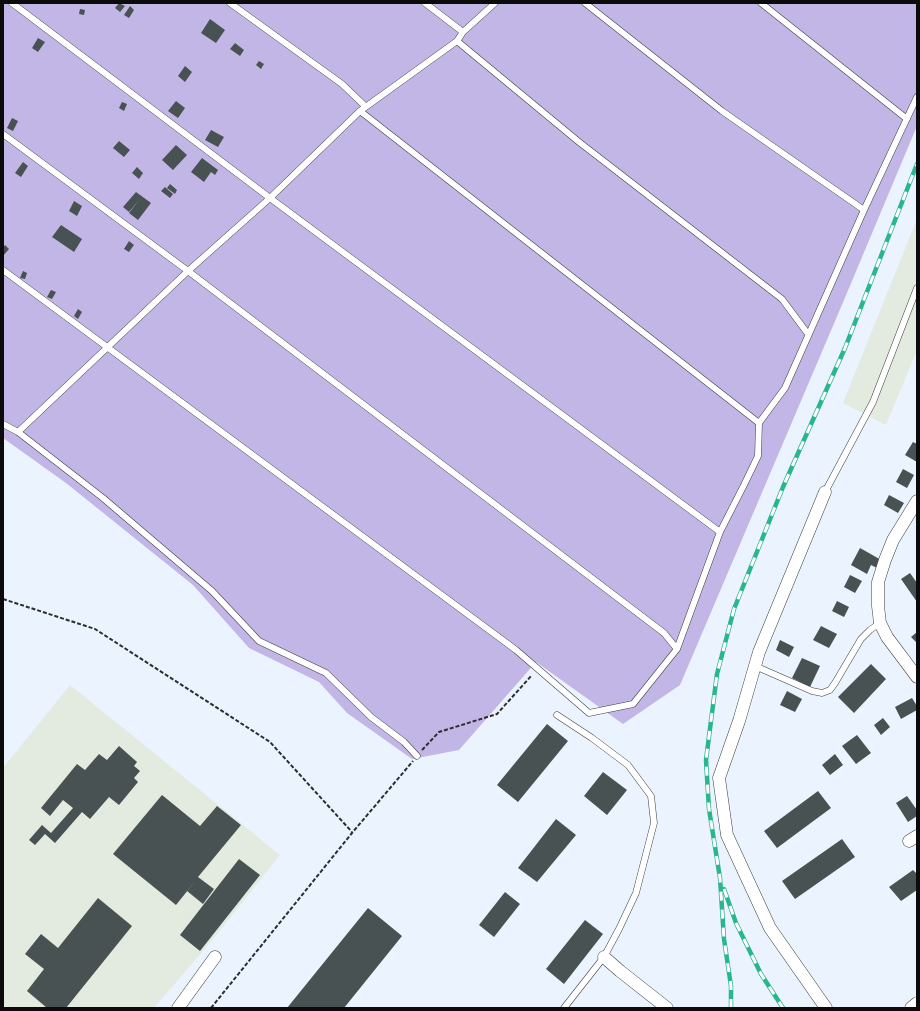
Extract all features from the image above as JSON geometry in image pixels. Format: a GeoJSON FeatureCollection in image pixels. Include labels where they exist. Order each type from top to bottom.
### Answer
{"type":"FeatureCollection","features":[{"type":"Feature","properties":{"kind":"street"},"geometry":{"type":"LineString","coordinates":[[825,492],[759,652],[739,721],[719,778],[727,835],[770,928],[826,1008]]}},
{"type":"Feature","properties":{"kind":"street"},"geometry":{"type":"LineString","coordinates":[[915,670],[887,637],[880,624],[878,582],[893,540],[917,501]]}},
{"type":"Feature","properties":{"kind":"street"},"geometry":{"type":"LineString","coordinates":[[178,1008],[215,957]]}},
{"type":"Feature","properties":{"kind":"street"},"geometry":{"type":"LineString","coordinates":[[604,957],[667,1008]]}},
{"type":"Feature","properties":{"kind":"street"},"geometry":{"type":"LineString","coordinates":[[910,1008],[917,1004]]}},
{"type":"Feature","properties":{"kind":"lane"},"geometry":{"type":"LineString","coordinates":[[12,3],[270,198],[720,532]]}},
{"type":"Feature","properties":{"kind":"lane"},"geometry":{"type":"LineString","coordinates":[[230,3],[342,84],[363,109],[760,423]]}},
{"type":"Feature","properties":{"kind":"lane"},"geometry":{"type":"LineString","coordinates":[[425,3],[463,32]]}},
{"type":"Feature","properties":{"kind":"lane"},"geometry":{"type":"LineString","coordinates":[[18,432],[188,271],[270,198],[363,109],[458,42],[463,32],[495,3]]}},
{"type":"Feature","properties":{"kind":"lane"},"geometry":{"type":"LineString","coordinates":[[585,3],[722,111],[864,210]]}},
{"type":"Feature","properties":{"kind":"lane"},"geometry":{"type":"LineString","coordinates":[[761,3],[907,119]]}},
{"type":"Feature","properties":{"kind":"lane"},"geometry":{"type":"LineString","coordinates":[[458,42],[578,142],[782,299],[808,334]]}},
{"type":"Feature","properties":{"kind":"lane"},"geometry":{"type":"LineString","coordinates":[[3,270],[503,641],[589,713],[633,704],[677,649],[720,532],[758,456],[760,423],[785,388],[864,210],[917,97]]}},
{"type":"Feature","properties":{"kind":"lane"},"geometry":{"type":"LineString","coordinates":[[3,134],[188,271],[664,633],[677,649]]}},
{"type":"Feature","properties":{"kind":"lane"},"geometry":{"type":"LineString","coordinates":[[825,492],[873,402],[917,288]]}},
{"type":"Feature","properties":{"kind":"lane"},"geometry":{"type":"LineString","coordinates":[[3,424],[18,432],[103,498],[206,585],[259,641],[326,673],[371,718],[404,742],[417,756]]}},
{"type":"Feature","properties":{"kind":"lane"},"geometry":{"type":"LineString","coordinates":[[755,666],[812,691],[822,693],[830,690],[861,639],[870,630],[880,624]]}},
{"type":"Feature","properties":{"kind":"lane"},"geometry":{"type":"LineString","coordinates":[[557,715],[592,738],[628,765],[651,796],[654,823],[636,893],[604,957],[564,1008]]}},
{"type":"Feature","properties":{"kind":"path"},"geometry":{"type":"LineString","coordinates":[[3,599],[95,629],[270,742],[352,833]]}},
{"type":"Feature","properties":{"kind":"path"},"geometry":{"type":"LineString","coordinates":[[211,1008],[352,833],[439,732],[497,714],[538,669]]}},
{"type":"Feature","properties":{"kind":"shaded area"},"geometry":{"type":"Polygon","coordinates":[[[3,3],[917,3],[917,126],[680,685],[623,724],[536,662],[459,750],[412,759],[347,713],[319,682],[249,648],[193,585],[66,483],[3,438],[3,3]]]}},
{"type":"Feature","properties":{"kind":"shaded area"},"geometry":{"type":"Polygon","coordinates":[[[917,219],[917,350],[886,425],[843,403],[917,219]]]}},
{"type":"Feature","properties":{"kind":"shaded area"},"geometry":{"type":"Polygon","coordinates":[[[70,685],[280,855],[213,939],[154,1008],[3,1008],[3,768],[70,685]]]}},
{"type":"Feature","properties":{"kind":"building"},"geometry":{"type":"Polygon","coordinates":[[[119,3],[125,6],[120,12],[115,8],[119,3]]]}},
{"type":"Feature","properties":{"kind":"building"},"geometry":{"type":"Polygon","coordinates":[[[130,6],[134,10],[129,18],[124,15],[130,6]]]}},
{"type":"Feature","properties":{"kind":"building"},"geometry":{"type":"Polygon","coordinates":[[[80,9],[85,10],[84,15],[79,14],[80,9]]]}},
{"type":"Feature","properties":{"kind":"building"},"geometry":{"type":"Polygon","coordinates":[[[210,19],[225,30],[216,43],[201,33],[210,19]]]}},
{"type":"Feature","properties":{"kind":"building"},"geometry":{"type":"Polygon","coordinates":[[[38,38],[45,42],[38,52],[32,48],[38,38]]]}},
{"type":"Feature","properties":{"kind":"building"},"geometry":{"type":"Polygon","coordinates":[[[235,43],[244,50],[240,56],[230,49],[235,43]]]}},
{"type":"Feature","properties":{"kind":"building"},"geometry":{"type":"Polygon","coordinates":[[[259,61],[264,64],[261,69],[256,65],[259,61]]]}},
{"type":"Feature","properties":{"kind":"building"},"geometry":{"type":"Polygon","coordinates":[[[185,66],[192,72],[185,82],[178,76],[185,66]]]}},
{"type":"Feature","properties":{"kind":"building"},"geometry":{"type":"Polygon","coordinates":[[[176,101],[185,108],[178,118],[168,111],[176,101]]]}},
{"type":"Feature","properties":{"kind":"building"},"geometry":{"type":"Polygon","coordinates":[[[122,102],[127,104],[124,111],[119,108],[122,102]]]}},
{"type":"Feature","properties":{"kind":"building"},"geometry":{"type":"Polygon","coordinates":[[[12,118],[18,121],[13,131],[7,128],[12,118]]]}},
{"type":"Feature","properties":{"kind":"building"},"geometry":{"type":"Polygon","coordinates":[[[211,130],[224,137],[218,147],[205,140],[211,130]]]}},
{"type":"Feature","properties":{"kind":"building"},"geometry":{"type":"Polygon","coordinates":[[[119,141],[130,150],[124,157],[113,148],[119,141]]]}},
{"type":"Feature","properties":{"kind":"building"},"geometry":{"type":"Polygon","coordinates":[[[176,145],[187,155],[173,170],[162,160],[176,145]]]}},
{"type":"Feature","properties":{"kind":"building"},"geometry":{"type":"Polygon","coordinates":[[[202,158],[218,170],[215,175],[211,172],[204,182],[191,172],[202,158]]]}},
{"type":"Feature","properties":{"kind":"building"},"geometry":{"type":"Polygon","coordinates":[[[23,162],[28,166],[21,177],[15,173],[23,162]]]}},
{"type":"Feature","properties":{"kind":"building"},"geometry":{"type":"Polygon","coordinates":[[[137,167],[143,173],[139,179],[132,173],[137,167]]]}},
{"type":"Feature","properties":{"kind":"building"},"geometry":{"type":"Polygon","coordinates":[[[170,184],[177,190],[175,194],[167,188],[170,184]]]}},
{"type":"Feature","properties":{"kind":"building"},"geometry":{"type":"Polygon","coordinates":[[[165,187],[173,194],[170,198],[161,191],[165,187]]]}},
{"type":"Feature","properties":{"kind":"building"},"geometry":{"type":"Polygon","coordinates":[[[136,192],[151,203],[138,220],[129,213],[139,200],[129,212],[123,207],[136,192]]]}},
{"type":"Feature","properties":{"kind":"building"},"geometry":{"type":"Polygon","coordinates":[[[74,201],[82,206],[77,216],[69,211],[74,201]]]}},
{"type":"Feature","properties":{"kind":"building"},"geometry":{"type":"Polygon","coordinates":[[[61,225],[82,239],[74,252],[52,237],[61,225]]]}},
{"type":"Feature","properties":{"kind":"building"},"geometry":{"type":"Polygon","coordinates":[[[129,241],[134,245],[129,252],[124,249],[129,241]]]}},
{"type":"Feature","properties":{"kind":"building"},"geometry":{"type":"Polygon","coordinates":[[[5,245],[9,249],[3,256],[3,248],[5,245]]]}},
{"type":"Feature","properties":{"kind":"building"},"geometry":{"type":"Polygon","coordinates":[[[23,271],[27,273],[25,279],[20,278],[23,271]]]}},
{"type":"Feature","properties":{"kind":"building"},"geometry":{"type":"Polygon","coordinates":[[[51,290],[56,292],[52,299],[47,297],[51,290]]]}},
{"type":"Feature","properties":{"kind":"building"},"geometry":{"type":"Polygon","coordinates":[[[78,309],[82,312],[78,319],[74,316],[78,309]]]}},
{"type":"Feature","properties":{"kind":"building"},"geometry":{"type":"Polygon","coordinates":[[[913,442],[917,444],[917,462],[905,455],[913,442]]]}},
{"type":"Feature","properties":{"kind":"building"},"geometry":{"type":"Polygon","coordinates":[[[903,469],[914,475],[907,488],[896,482],[903,469]]]}},
{"type":"Feature","properties":{"kind":"building"},"geometry":{"type":"Polygon","coordinates":[[[889,495],[904,503],[898,513],[884,505],[889,495]]]}},
{"type":"Feature","properties":{"kind":"building"},"geometry":{"type":"Polygon","coordinates":[[[860,548],[883,561],[879,569],[871,565],[867,574],[851,565],[860,548]]]}},
{"type":"Feature","properties":{"kind":"building"},"geometry":{"type":"Polygon","coordinates":[[[910,573],[917,583],[917,602],[901,579],[910,573]]]}},
{"type":"Feature","properties":{"kind":"building"},"geometry":{"type":"Polygon","coordinates":[[[850,575],[862,581],[855,593],[844,587],[850,575]]]}},
{"type":"Feature","properties":{"kind":"building"},"geometry":{"type":"Polygon","coordinates":[[[837,601],[849,607],[844,617],[832,611],[837,601]]]}},
{"type":"Feature","properties":{"kind":"building"},"geometry":{"type":"Polygon","coordinates":[[[821,626],[837,634],[829,648],[813,640],[821,626]]]}},
{"type":"Feature","properties":{"kind":"building"},"geometry":{"type":"Polygon","coordinates":[[[917,632],[917,643],[911,637],[917,632]]]}},
{"type":"Feature","properties":{"kind":"building"},"geometry":{"type":"Polygon","coordinates":[[[780,640],[794,647],[789,657],[776,650],[780,640]]]}},
{"type":"Feature","properties":{"kind":"building"},"geometry":{"type":"Polygon","coordinates":[[[802,658],[820,666],[810,687],[792,678],[802,658]]]}},
{"type":"Feature","properties":{"kind":"building"},"geometry":{"type":"Polygon","coordinates":[[[871,664],[886,679],[854,713],[838,697],[871,664]]]}},
{"type":"Feature","properties":{"kind":"building"},"geometry":{"type":"Polygon","coordinates":[[[787,691],[802,699],[795,712],[780,705],[787,691]]]}},
{"type":"Feature","properties":{"kind":"building"},"geometry":{"type":"Polygon","coordinates":[[[912,698],[917,706],[917,710],[901,719],[895,707],[912,698]]]}},
{"type":"Feature","properties":{"kind":"building"},"geometry":{"type":"Polygon","coordinates":[[[883,718],[890,727],[881,735],[874,725],[883,718]]]}},
{"type":"Feature","properties":{"kind":"building"},"geometry":{"type":"Polygon","coordinates":[[[547,724],[568,741],[518,802],[497,785],[547,724]]]}},
{"type":"Feature","properties":{"kind":"building"},"geometry":{"type":"Polygon","coordinates":[[[857,735],[871,753],[856,764],[842,746],[857,735]]]}},
{"type":"Feature","properties":{"kind":"building"},"geometry":{"type":"Polygon","coordinates":[[[119,746],[137,762],[134,766],[140,771],[134,778],[138,782],[119,805],[109,797],[90,819],[82,812],[55,843],[45,834],[35,845],[29,840],[42,825],[51,833],[73,808],[63,800],[50,816],[41,808],[77,764],[85,770],[99,754],[107,760],[119,746]]]}},
{"type":"Feature","properties":{"kind":"building"},"geometry":{"type":"Polygon","coordinates":[[[835,754],[843,765],[830,775],[822,765],[835,754]]]}},
{"type":"Feature","properties":{"kind":"building"},"geometry":{"type":"Polygon","coordinates":[[[603,772],[627,790],[607,815],[584,796],[603,772]]]}},
{"type":"Feature","properties":{"kind":"building"},"geometry":{"type":"Polygon","coordinates":[[[818,791],[831,808],[777,848],[764,831],[818,791]]]}},
{"type":"Feature","properties":{"kind":"building"},"geometry":{"type":"Polygon","coordinates":[[[162,795],[200,826],[217,806],[241,825],[198,877],[214,889],[203,904],[187,891],[176,905],[113,854],[162,795]]]}},
{"type":"Feature","properties":{"kind":"building"},"geometry":{"type":"Polygon","coordinates":[[[907,796],[917,810],[917,816],[908,822],[896,803],[907,796]]]}},
{"type":"Feature","properties":{"kind":"building"},"geometry":{"type":"Polygon","coordinates":[[[556,819],[576,835],[537,882],[518,868],[556,819]]]}},
{"type":"Feature","properties":{"kind":"building"},"geometry":{"type":"Polygon","coordinates":[[[842,839],[855,857],[795,899],[782,881],[842,839]]]}},
{"type":"Feature","properties":{"kind":"building"},"geometry":{"type":"Polygon","coordinates":[[[239,859],[260,875],[200,951],[180,935],[239,859]]]}},
{"type":"Feature","properties":{"kind":"building"},"geometry":{"type":"Polygon","coordinates":[[[913,870],[917,874],[917,890],[901,901],[889,887],[913,870]]]}},
{"type":"Feature","properties":{"kind":"building"},"geometry":{"type":"Polygon","coordinates":[[[505,892],[520,904],[494,937],[479,925],[505,892]]]}},
{"type":"Feature","properties":{"kind":"building"},"geometry":{"type":"Polygon","coordinates":[[[98,898],[132,926],[66,1008],[47,1008],[27,991],[44,969],[25,954],[41,934],[58,948],[98,898]]]}},
{"type":"Feature","properties":{"kind":"building"},"geometry":{"type":"Polygon","coordinates":[[[368,908],[402,936],[344,1008],[287,1008],[368,908]]]}},
{"type":"Feature","properties":{"kind":"building"},"geometry":{"type":"Polygon","coordinates":[[[585,920],[603,934],[564,984],[546,969],[585,920]]]}},
{"type":"Feature","properties":{"kind":"railway"},"geometry":{"type":"LineString","coordinates":[[731,1008],[731,986],[724,939],[720,878],[709,809],[706,760],[717,674],[734,609],[783,487],[845,348],[917,164]]}},
{"type":"Feature","properties":{"kind":"railway"},"geometry":{"type":"LineString","coordinates":[[724,889],[736,923],[761,974],[783,1008]]}}]}
